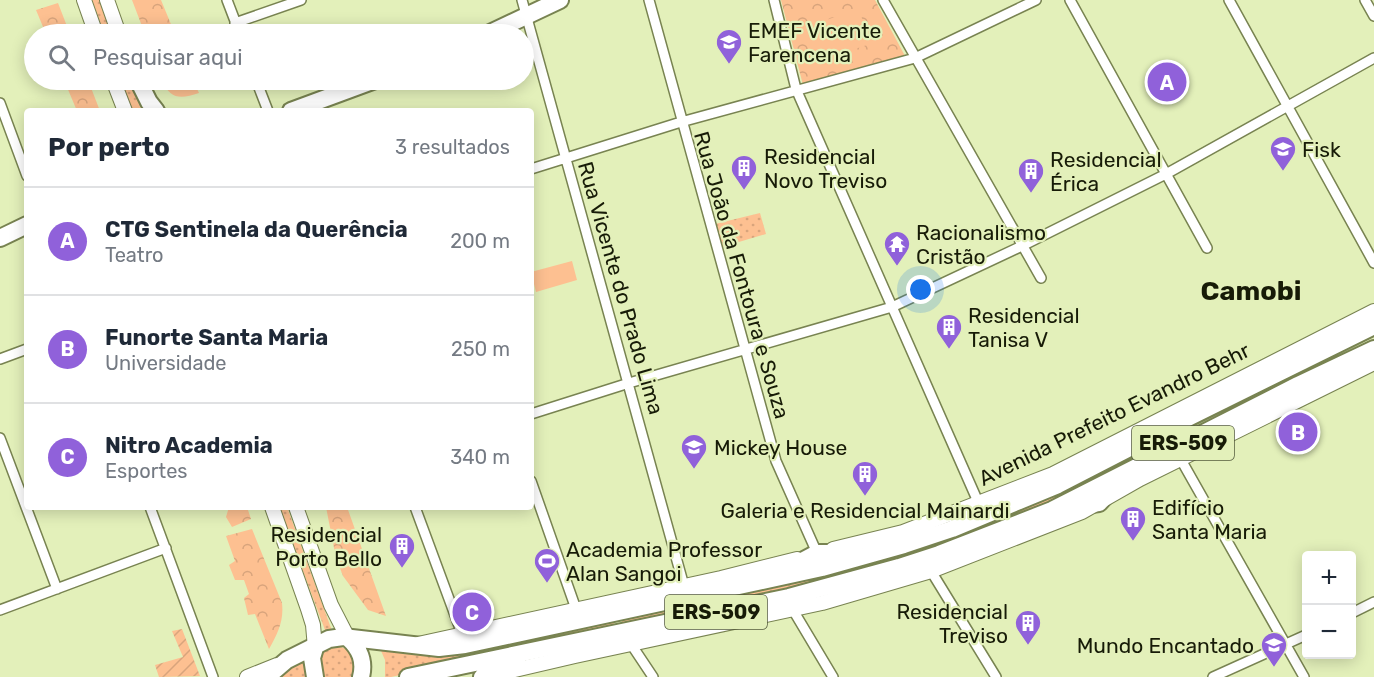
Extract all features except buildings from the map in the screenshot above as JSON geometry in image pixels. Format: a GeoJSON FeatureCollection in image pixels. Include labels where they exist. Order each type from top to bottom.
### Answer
{"type":"FeatureCollection","features":[{"type":"Feature","properties":{"kind":"highway"},"geometry":{"type":"LineString","coordinates":[[510,24],[561,0]]}},
{"type":"Feature","properties":{"kind":"highway"},"geometry":{"type":"LineString","coordinates":[[141,90],[154,108]]}},
{"type":"Feature","properties":{"kind":"highway"},"geometry":{"type":"LineString","coordinates":[[299,108],[348,90]]}},
{"type":"Feature","properties":{"kind":"highway"},"geometry":{"type":"LineString","coordinates":[[0,238],[24,226]]}},
{"type":"Feature","properties":{"kind":"highway","name":"Avenida Prefeito Evandro Behr"},"geometry":{"type":"LineString","coordinates":[[348,638],[440,648],[465,645],[761,582],[876,553],[952,529],[1058,485],[1207,408],[1374,326]]}},
{"type":"Feature","properties":{"kind":"highway","name":"ERS-509"},"geometry":{"type":"LineString","coordinates":[[408,677],[789,597],[939,554],[1052,510],[1128,472],[1179,452],[1298,385],[1371,354]]}},
{"type":"Feature","properties":{"kind":"highway","name":"ERS-509"},"geometry":{"type":"LineString","coordinates":[[1207,408],[1225,387],[1251,386]]}},
{"type":"Feature","properties":{"kind":"highway","name":"ERS-509"},"geometry":{"type":"LineString","coordinates":[[1179,452],[1190,417]]}},
{"type":"Feature","properties":{"kind":"highway","name":"ERS-509"},"geometry":{"type":"LineString","coordinates":[[1052,510],[1099,503],[1128,472]]}},
{"type":"Feature","properties":{"kind":"highway","name":"ERS-509"},"geometry":{"type":"LineString","coordinates":[[761,582],[817,553],[876,553]]}},
{"type":"Feature","properties":{"kind":"highway"},"geometry":{"type":"LineString","coordinates":[[348,638],[360,652],[361,677]]}},
{"type":"Feature","properties":{"kind":"highway","name":"ERS-509"},"geometry":{"type":"LineString","coordinates":[[267,677],[287,660],[329,639],[348,638]]}},
{"type":"Feature","properties":{"kind":"highway","name":"ERS-509"},"geometry":{"type":"LineString","coordinates":[[482,677],[552,647]]}},
{"type":"Feature","properties":{"kind":"highway"},"geometry":{"type":"LineString","coordinates":[[315,648],[312,658],[315,677]]}},
{"type":"Feature","properties":{"kind":"highway","name":"ERS-509"},"geometry":{"type":"LineString","coordinates":[[436,672],[475,677]]}},
{"type":"Feature","properties":{"kind":"main road"},"geometry":{"type":"LineString","coordinates":[[84,0],[92,24]]}},
{"type":"Feature","properties":{"kind":"main road"},"geometry":{"type":"LineString","coordinates":[[106,0],[115,24]]}},
{"type":"Feature","properties":{"kind":"main road"},"geometry":{"type":"LineString","coordinates":[[117,90],[124,108]]}},
{"type":"Feature","properties":{"kind":"main road"},"geometry":{"type":"LineString","coordinates":[[137,90],[145,108]]}},
{"type":"Feature","properties":{"kind":"main road","name":"Avenida Prefeito Evandro Behr"},"geometry":{"type":"LineString","coordinates":[[410,646],[759,569],[903,532],[1053,474],[1374,311]]}},
{"type":"Feature","properties":{"kind":"main road","name":"ERS-509"},"geometry":{"type":"LineString","coordinates":[[482,677],[793,610],[861,593],[931,571],[1082,512],[1179,452]]}},
{"type":"Feature","properties":{"kind":"main road"},"geometry":{"type":"LineString","coordinates":[[273,510],[313,625],[315,648]]}},
{"type":"Feature","properties":{"kind":"main road"},"geometry":{"type":"LineString","coordinates":[[297,510],[331,606],[348,638]]}},
{"type":"Feature","properties":{"kind":"main road","name":"ERS-509"},"geometry":{"type":"LineString","coordinates":[[248,677],[287,660]]}},
{"type":"Feature","properties":{"kind":"street"},"geometry":{"type":"LineString","coordinates":[[227,0],[235,23],[301,0]]}},
{"type":"Feature","properties":{"kind":"street","name":"Rua Vicente do Prado Lima"},"geometry":{"type":"LineString","coordinates":[[522,0],[528,24]]}},
{"type":"Feature","properties":{"kind":"street","name":"Rua João da Fontoura e Souza"},"geometry":{"type":"LineString","coordinates":[[649,0],[776,461],[817,553]]}},
{"type":"Feature","properties":{"kind":"street"},"geometry":{"type":"LineString","coordinates":[[774,0],[796,89],[979,504]]}},
{"type":"Feature","properties":{"kind":"street"},"geometry":{"type":"LineString","coordinates":[[883,0],[1041,278]]}},
{"type":"Feature","properties":{"kind":"street"},"geometry":{"type":"LineString","coordinates":[[534,168],[681,122],[915,58],[1036,0]]}},
{"type":"Feature","properties":{"kind":"street"},"geometry":{"type":"LineString","coordinates":[[1070,0],[1208,248]]}},
{"type":"Feature","properties":{"kind":"street"},"geometry":{"type":"LineString","coordinates":[[1229,0],[1374,263]]}},
{"type":"Feature","properties":{"kind":"street"},"geometry":{"type":"LineString","coordinates":[[1365,0],[1374,16]]}},
{"type":"Feature","properties":{"kind":"street","name":"Rua Vicente do Prado Lima"},"geometry":{"type":"LineString","coordinates":[[534,45],[684,586]]}},
{"type":"Feature","properties":{"kind":"street"},"geometry":{"type":"LineString","coordinates":[[534,413],[629,383],[892,307],[1024,245],[1166,174],[1374,58]]}},
{"type":"Feature","properties":{"kind":"street"},"geometry":{"type":"LineString","coordinates":[[260,90],[267,108]]}},
{"type":"Feature","properties":{"kind":"street"},"geometry":{"type":"LineString","coordinates":[[1,108],[24,168]]}},
{"type":"Feature","properties":{"kind":"street"},"geometry":{"type":"LineString","coordinates":[[0,359],[24,350]]}},
{"type":"Feature","properties":{"kind":"street"},"geometry":{"type":"LineString","coordinates":[[0,438],[24,502]]}},
{"type":"Feature","properties":{"kind":"street"},"geometry":{"type":"LineString","coordinates":[[1179,452],[1304,677]]}},
{"type":"Feature","properties":{"kind":"street"},"geometry":{"type":"LineString","coordinates":[[534,490],[576,609]]}},
{"type":"Feature","properties":{"kind":"street"},"geometry":{"type":"LineString","coordinates":[[27,510],[57,589]]}},
{"type":"Feature","properties":{"kind":"street"},"geometry":{"type":"LineString","coordinates":[[151,510],[213,677]]}},
{"type":"Feature","properties":{"kind":"street"},"geometry":{"type":"LineString","coordinates":[[416,510],[462,634]]}},
{"type":"Feature","properties":{"kind":"street"},"geometry":{"type":"LineString","coordinates":[[0,610],[166,548]]}},
{"type":"Feature","properties":{"kind":"street"},"geometry":{"type":"LineString","coordinates":[[931,571],[996,677]]}},
{"type":"Feature","properties":{"kind":"street"},"geometry":{"type":"LineString","coordinates":[[1356,611],[1374,602]]}},
{"type":"Feature","properties":{"kind":"street"},"geometry":{"type":"LineString","coordinates":[[793,610],[833,677]]}},
{"type":"Feature","properties":{"kind":"street"},"geometry":{"type":"LineString","coordinates":[[1213,677],[1302,636]]}},
{"type":"Feature","properties":{"kind":"street"},"geometry":{"type":"LineString","coordinates":[[631,644],[652,677]]}},
{"type":"Feature","properties":{"kind":"green space"},"geometry":{"type":"Polygon","coordinates":[[[92,0],[101,0],[110,24],[100,24],[92,0]]]}},
{"type":"Feature","properties":{"kind":"green space"},"geometry":{"type":"Polygon","coordinates":[[[132,0],[161,0],[171,24],[141,24],[132,0]]]}},
{"type":"Feature","properties":{"kind":"green space"},"geometry":{"type":"Polygon","coordinates":[[[781,0],[875,0],[905,56],[803,85],[781,0]]]}},
{"type":"Feature","properties":{"kind":"green space"},"geometry":{"type":"Polygon","coordinates":[[[58,3],[66,24],[42,24],[36,10],[58,3]]]}},
{"type":"Feature","properties":{"kind":"green space"},"geometry":{"type":"Polygon","coordinates":[[[859,9],[870,44],[813,63],[802,28],[859,9]]]}},
{"type":"Feature","properties":{"kind":"green space"},"geometry":{"type":"Polygon","coordinates":[[[68,90],[92,90],[99,108],[76,108],[68,90]]]}},
{"type":"Feature","properties":{"kind":"green space"},"geometry":{"type":"Polygon","coordinates":[[[125,90],[134,90],[141,108],[131,108],[125,90]]]}},
{"type":"Feature","properties":{"kind":"green space"},"geometry":{"type":"Polygon","coordinates":[[[198,90],[199,93],[181,97],[169,91],[198,90]]]}},
{"type":"Feature","properties":{"kind":"green space"},"geometry":{"type":"Polygon","coordinates":[[[760,213],[766,234],[722,247],[715,224],[760,213]]]}},
{"type":"Feature","properties":{"kind":"green space"},"geometry":{"type":"Polygon","coordinates":[[[572,261],[577,280],[536,292],[534,271],[572,261]]]}},
{"type":"Feature","properties":{"kind":"green space"},"geometry":{"type":"Polygon","coordinates":[[[1179,428],[1175,440],[1061,499],[979,533],[843,577],[623,626],[621,618],[680,606],[1179,428]]]}},
{"type":"Feature","properties":{"kind":"green space"},"geometry":{"type":"Polygon","coordinates":[[[228,510],[248,510],[251,519],[232,527],[226,517],[228,510]]]}},
{"type":"Feature","properties":{"kind":"green space"},"geometry":{"type":"Polygon","coordinates":[[[280,510],[288,510],[331,628],[330,631],[325,630],[280,510]]]}},
{"type":"Feature","properties":{"kind":"green space"},"geometry":{"type":"Polygon","coordinates":[[[327,510],[348,510],[386,616],[368,610],[343,576],[336,558],[327,510]]]}},
{"type":"Feature","properties":{"kind":"green space"},"geometry":{"type":"Polygon","coordinates":[[[252,529],[282,603],[280,627],[269,649],[255,614],[248,615],[244,598],[249,594],[244,580],[235,580],[229,565],[235,561],[226,536],[252,529]]]}},
{"type":"Feature","properties":{"kind":"green space"},"geometry":{"type":"Polygon","coordinates":[[[613,620],[615,628],[391,677],[385,677],[385,660],[378,644],[416,654],[434,655],[613,620]]]}},
{"type":"Feature","properties":{"kind":"green space"},"geometry":{"type":"Polygon","coordinates":[[[182,629],[200,676],[159,677],[155,665],[183,657],[172,631],[182,629]]]}},
{"type":"Feature","properties":{"kind":"green space"},"geometry":{"type":"Polygon","coordinates":[[[337,646],[349,650],[354,656],[354,677],[320,677],[317,666],[320,657],[327,650],[337,646]]]}},
{"type":"Feature","properties":{"kind":"green space"},"geometry":{"type":"Polygon","coordinates":[[[305,658],[307,677],[276,677],[305,658]]]}},
{"type":"Feature","properties":{"kind":"place","name":"EMEF Vicente Farencena"},"geometry":{"type":"Point","coordinates":[729,65]}},
{"type":"Feature","properties":{"kind":"place","name":"CTG Sentinela da Querência"},"geometry":{"type":"Point","coordinates":[1167,82]}},
{"type":"Feature","properties":{"kind":"place","name":"Fisk"},"geometry":{"type":"Point","coordinates":[1283,172]}},
{"type":"Feature","properties":{"kind":"place","name":"Residencial Novo Treviso"},"geometry":{"type":"Point","coordinates":[744,191]}},
{"type":"Feature","properties":{"kind":"place","name":"Residencial Érica"},"geometry":{"type":"Point","coordinates":[1031,194]}},
{"type":"Feature","properties":{"kind":"place","name":"Racionalismo Cristão"},"geometry":{"type":"Point","coordinates":[897,267]}},
{"type":"Feature","properties":{"kind":"place","name":"Residencial Tanisa V"},"geometry":{"type":"Point","coordinates":[949,350]}},
{"type":"Feature","properties":{"kind":"place","name":"Funorte Santa Maria"},"geometry":{"type":"Point","coordinates":[1298,432]}},
{"type":"Feature","properties":{"kind":"place","name":"Mickey House"},"geometry":{"type":"Point","coordinates":[694,470]}},
{"type":"Feature","properties":{"kind":"place","name":"Galeria e Residencial Mainardi"},"geometry":{"type":"Point","coordinates":[865,497]}},
{"type":"Feature","properties":{"kind":"place","name":"Edifício Santa Maria"},"geometry":{"type":"Point","coordinates":[1133,542]}},
{"type":"Feature","properties":{"kind":"place","name":"Residencial Porto Bello"},"geometry":{"type":"Point","coordinates":[402,569]}},
{"type":"Feature","properties":{"kind":"place","name":"Academia Professor Alan Sangoi"},"geometry":{"type":"Point","coordinates":[547,584]}},
{"type":"Feature","properties":{"kind":"place","name":"Nitro Academia"},"geometry":{"type":"Point","coordinates":[472,612]}},
{"type":"Feature","properties":{"kind":"place","name":"Residencial Treviso"},"geometry":{"type":"Point","coordinates":[1028,646]}},
{"type":"Feature","properties":{"kind":"place","name":"Mundo Encantado"},"geometry":{"type":"Point","coordinates":[1274,668]}},
{"type":"Feature","properties":{"kind":"district","name":"Camobi"},"geometry":{"type":"Point","coordinates":[1251,291]}}]}
